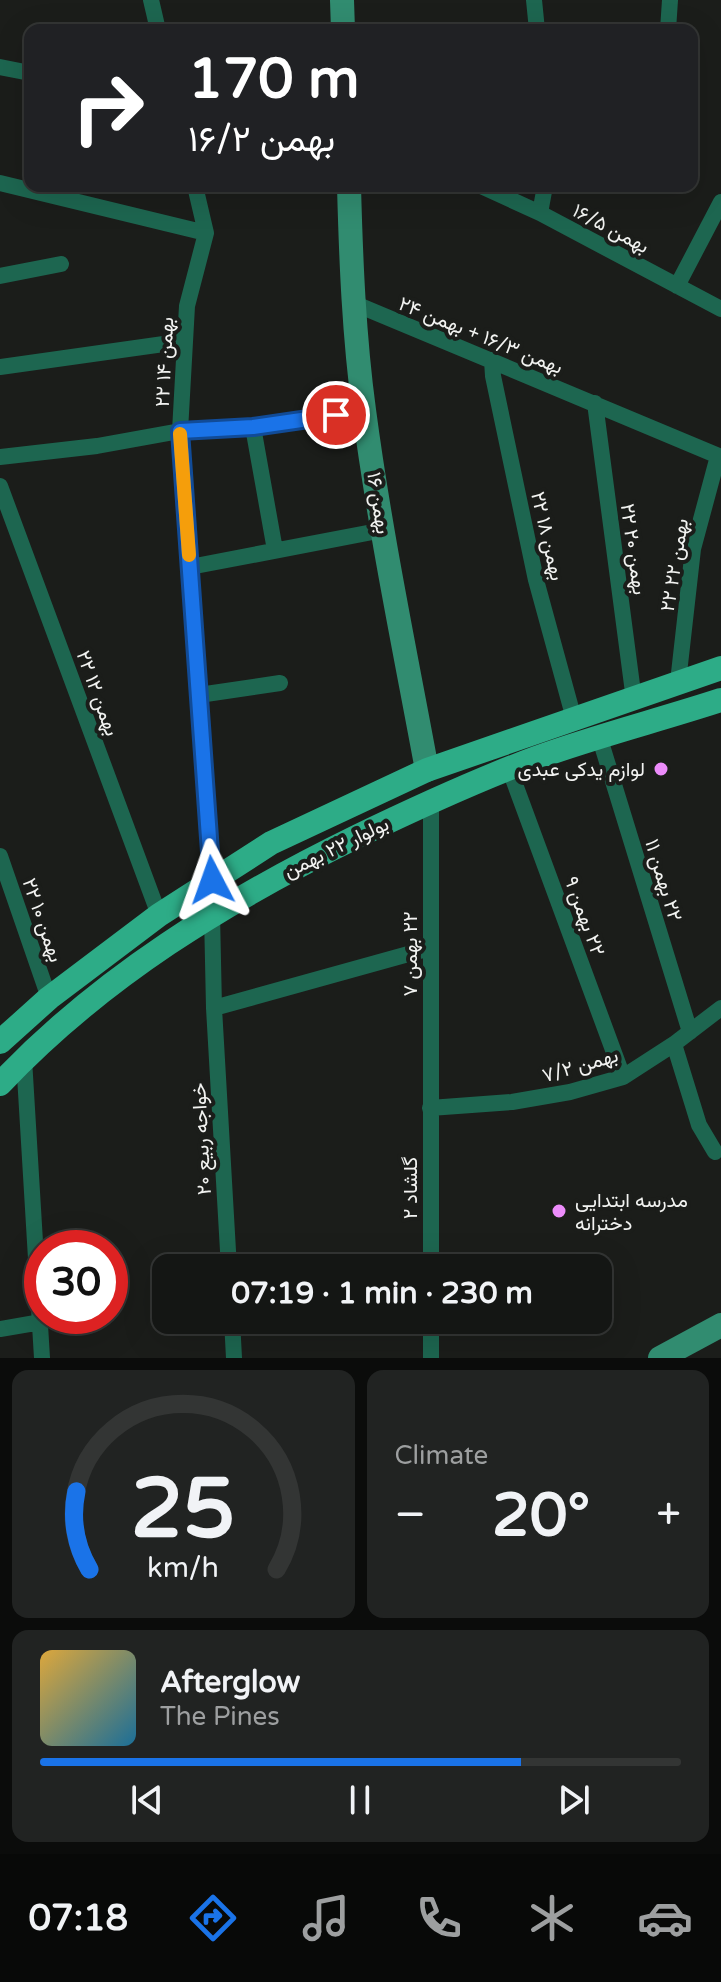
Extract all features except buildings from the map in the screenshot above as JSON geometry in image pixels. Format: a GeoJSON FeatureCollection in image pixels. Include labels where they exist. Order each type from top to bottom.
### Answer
{"type":"FeatureCollection","features":[{"type":"Feature","properties":{"kind":"main road","name":"بولوار ۲۲ بهمن"},"geometry":{"type":"LineString","coordinates":[[1,1035],[159,915],[271,843],[427,770],[721,668]]}},
{"type":"Feature","properties":{"kind":"main road","name":"بولوار ۲۲ بهمن"},"geometry":{"type":"LineString","coordinates":[[0,1084],[66,1021],[160,948],[282,873],[431,801],[509,768],[721,700]]}},
{"type":"Feature","properties":{"kind":"street"},"geometry":{"type":"LineString","coordinates":[[151,0],[157,24]]}},
{"type":"Feature","properties":{"kind":"street"},"geometry":{"type":"LineString","coordinates":[[342,0],[343,24]]}},
{"type":"Feature","properties":{"kind":"street"},"geometry":{"type":"LineString","coordinates":[[534,0],[536,24]]}},
{"type":"Feature","properties":{"kind":"street"},"geometry":{"type":"LineString","coordinates":[[668,24],[670,0]]}},
{"type":"Feature","properties":{"kind":"street"},"geometry":{"type":"LineString","coordinates":[[0,67],[24,72]]}},
{"type":"Feature","properties":{"kind":"street"},"geometry":{"type":"LineString","coordinates":[[0,183],[24,189]]}},
{"type":"Feature","properties":{"kind":"street"},"geometry":{"type":"LineString","coordinates":[[37,192],[206,233]]}},
{"type":"Feature","properties":{"kind":"street","name":"۲۲ بهمن ۱۴"},"geometry":{"type":"LineString","coordinates":[[196,192],[206,233],[187,306],[180,431],[212,880]]}},
{"type":"Feature","properties":{"kind":"street","name":"بهمن ۱۶"},"geometry":{"type":"LineString","coordinates":[[349,192],[353,303],[364,411],[427,770]]}},
{"type":"Feature","properties":{"kind":"street","name":"بهمن ۱۶/۵"},"geometry":{"type":"LineString","coordinates":[[494,192],[721,309]]}},
{"type":"Feature","properties":{"kind":"street"},"geometry":{"type":"LineString","coordinates":[[540,213],[544,192]]}},
{"type":"Feature","properties":{"kind":"street"},"geometry":{"type":"LineString","coordinates":[[677,286],[721,202]]}},
{"type":"Feature","properties":{"kind":"street"},"geometry":{"type":"LineString","coordinates":[[0,276],[61,264]]}},
{"type":"Feature","properties":{"kind":"street","name":"بهمن ۱۶/۳ + بهمن ۲۴"},"geometry":{"type":"LineString","coordinates":[[353,303],[720,456]]}},
{"type":"Feature","properties":{"kind":"street"},"geometry":{"type":"LineString","coordinates":[[0,367],[185,341]]}},
{"type":"Feature","properties":{"kind":"street","name":"۲۲ بهمن ۱۸"},"geometry":{"type":"LineString","coordinates":[[492,360],[536,580],[574,719]]}},
{"type":"Feature","properties":{"kind":"street","name":"۲۲ بهمن ۲۰"},"geometry":{"type":"LineString","coordinates":[[595,403],[634,700]]}},
{"type":"Feature","properties":{"kind":"street"},"geometry":{"type":"LineString","coordinates":[[0,457],[97,446],[180,431],[253,427],[364,411]]}},
{"type":"Feature","properties":{"kind":"street"},"geometry":{"type":"LineString","coordinates":[[253,427],[275,550]]}},
{"type":"Feature","properties":{"kind":"street","name":"۲۲ بهمن ۲۲"},"geometry":{"type":"LineString","coordinates":[[678,682],[693,549],[720,456]]}},
{"type":"Feature","properties":{"kind":"street","name":"۲۲ بهمن ۱۲"},"geometry":{"type":"LineString","coordinates":[[0,486],[159,915]]}},
{"type":"Feature","properties":{"kind":"street"},"geometry":{"type":"LineString","coordinates":[[190,567],[383,530]]}},
{"type":"Feature","properties":{"kind":"street"},"geometry":{"type":"LineString","coordinates":[[199,695],[280,683]]}},
{"type":"Feature","properties":{"kind":"street","name":"٢٢ بهمن ١١"},"geometry":{"type":"LineString","coordinates":[[600,739],[690,1032]]}},
{"type":"Feature","properties":{"kind":"street","name":"٢٢ بهمن ۹"},"geometry":{"type":"LineString","coordinates":[[509,768],[623,1077]]}},
{"type":"Feature","properties":{"kind":"street","name":"٢٢ بهمن ٧"},"geometry":{"type":"LineString","coordinates":[[430,1108],[431,801]]}},
{"type":"Feature","properties":{"kind":"street","name":"۲۲ بهمن ۱۰"},"geometry":{"type":"LineString","coordinates":[[0,856],[49,998]]}},
{"type":"Feature","properties":{"kind":"street","name":"خواجه ربیع ۲۰"},"geometry":{"type":"LineString","coordinates":[[212,914],[214,1008],[228,1254]]}},
{"type":"Feature","properties":{"kind":"street"},"geometry":{"type":"LineString","coordinates":[[214,1008],[430,948]]}},
{"type":"Feature","properties":{"kind":"street","name":"بهمن ۷/۲"},"geometry":{"type":"LineString","coordinates":[[430,1108],[512,1102],[570,1092],[623,1077],[721,1008]]}},
{"type":"Feature","properties":{"kind":"street"},"geometry":{"type":"LineString","coordinates":[[674,1044],[699,1125],[715,1152]]}},
{"type":"Feature","properties":{"kind":"street"},"geometry":{"type":"LineString","coordinates":[[24,1059],[35,1230]]}},
{"type":"Feature","properties":{"kind":"street","name":"گلشاد ۲"},"geometry":{"type":"LineString","coordinates":[[430,1108],[431,1254]]}},
{"type":"Feature","properties":{"kind":"street"},"geometry":{"type":"LineString","coordinates":[[0,1329],[24,1325]]}},
{"type":"Feature","properties":{"kind":"street"},"geometry":{"type":"LineString","coordinates":[[660,1358],[721,1325]]}},
{"type":"Feature","properties":{"kind":"street"},"geometry":{"type":"LineString","coordinates":[[41,1334],[42,1358]]}},
{"type":"Feature","properties":{"kind":"street"},"geometry":{"type":"LineString","coordinates":[[233,1334],[234,1358]]}},
{"type":"Feature","properties":{"kind":"street"},"geometry":{"type":"LineString","coordinates":[[431,1334],[431,1358]]}},
{"type":"Feature","properties":{"kind":"slow traffic"},"geometry":{"type":"LineString","coordinates":[[180,434],[189,555]]}},
{"type":"Feature","properties":{"kind":"place","name":"لوازم یدکی عبدی"},"geometry":{"type":"Point","coordinates":[661,769]}},
{"type":"Feature","properties":{"kind":"place","name":"مدرسه ابتدایی دخترانه"},"geometry":{"type":"Point","coordinates":[559,1211]}},
{"type":"Feature","properties":{"kind":"route"},"geometry":{"type":"LineString","coordinates":[[212,880],[180,431],[253,427],[336,415]]}}]}
